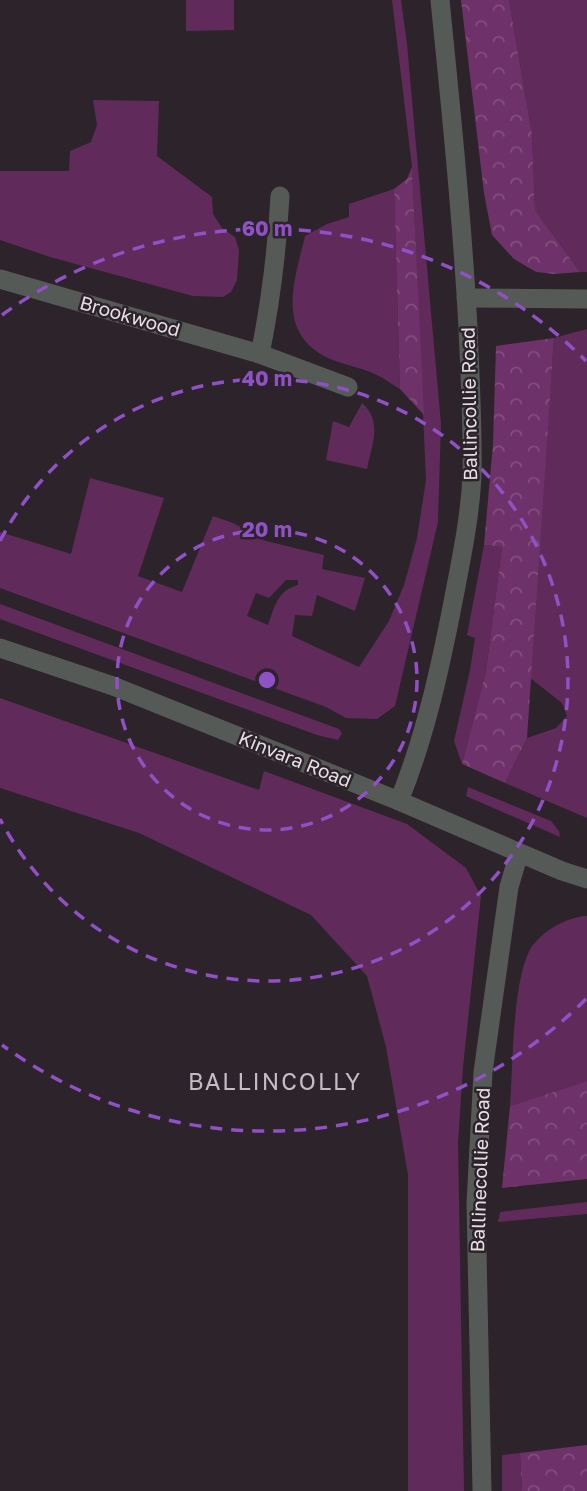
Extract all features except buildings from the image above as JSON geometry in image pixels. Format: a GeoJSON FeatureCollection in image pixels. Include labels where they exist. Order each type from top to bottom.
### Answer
{"type":"FeatureCollection","features":[{"type":"Feature","properties":{"kind":"street","name":"Ballincollie Road"},"geometry":{"type":"LineString","coordinates":[[399,801],[413,767],[446,637],[464,546],[472,479],[466,298],[455,142],[440,0]]}},
{"type":"Feature","properties":{"kind":"street"},"geometry":{"type":"LineString","coordinates":[[260,354],[274,275],[280,196]]}},
{"type":"Feature","properties":{"kind":"street","name":"Brookwood"},"geometry":{"type":"LineString","coordinates":[[0,279],[260,354],[348,387]]}},
{"type":"Feature","properties":{"kind":"street"},"geometry":{"type":"LineString","coordinates":[[466,298],[587,299]]}},
{"type":"Feature","properties":{"kind":"street","name":"Kinvara Road"},"geometry":{"type":"LineString","coordinates":[[0,648],[113,686],[399,801],[519,853],[587,878]]}},
{"type":"Feature","properties":{"kind":"street","name":"Ballinecollie Road"},"geometry":{"type":"LineString","coordinates":[[482,1491],[476,1203],[483,1072],[509,887],[519,853]]}},
{"type":"Feature","properties":{"kind":"shaded area"},"geometry":{"type":"Polygon","coordinates":[[[186,0],[234,0],[234,30],[186,31],[186,0]]]}},
{"type":"Feature","properties":{"kind":"shaded area"},"geometry":{"type":"Polygon","coordinates":[[[392,0],[401,0],[407,44],[441,424],[438,522],[395,706],[377,719],[346,718],[326,707],[0,588],[0,532],[71,554],[90,478],[164,498],[138,576],[182,592],[213,516],[233,523],[266,541],[324,555],[322,569],[365,578],[355,611],[317,595],[312,616],[295,615],[292,636],[359,667],[389,621],[404,585],[417,538],[426,480],[412,167],[392,0]],[[286,580],[269,598],[256,593],[247,616],[268,625],[281,595],[298,585],[298,580],[286,580]]]}},
{"type":"Feature","properties":{"kind":"shaded area"},"geometry":{"type":"Polygon","coordinates":[[[509,0],[587,0],[587,272],[580,272],[535,210],[532,134],[509,0]]]}},
{"type":"Feature","properties":{"kind":"shaded area"},"geometry":{"type":"Polygon","coordinates":[[[93,100],[159,101],[157,156],[212,197],[213,214],[222,228],[235,237],[239,250],[237,280],[231,292],[223,297],[193,296],[50,257],[0,240],[0,171],[69,171],[70,151],[91,142],[97,125],[93,100]]]}},
{"type":"Feature","properties":{"kind":"shaded area"},"geometry":{"type":"Polygon","coordinates":[[[394,189],[400,389],[371,372],[326,357],[310,346],[294,319],[293,303],[305,236],[327,224],[349,217],[349,204],[394,189]]]}},
{"type":"Feature","properties":{"kind":"shaded area"},"geometry":{"type":"Polygon","coordinates":[[[587,329],[587,818],[505,783],[527,738],[556,728],[567,716],[562,703],[529,677],[554,338],[587,329]]]}},
{"type":"Feature","properties":{"kind":"shaded area"},"geometry":{"type":"Polygon","coordinates":[[[362,403],[374,426],[367,469],[326,460],[333,421],[349,427],[362,403]]]}},
{"type":"Feature","properties":{"kind":"shaded area"},"geometry":{"type":"Polygon","coordinates":[[[484,545],[502,547],[486,671],[462,764],[454,741],[475,638],[467,635],[484,545]]]}},
{"type":"Feature","properties":{"kind":"shaded area"},"geometry":{"type":"Polygon","coordinates":[[[0,604],[339,729],[342,733],[338,740],[317,735],[0,619],[0,604]]]}},
{"type":"Feature","properties":{"kind":"shaded area"},"geometry":{"type":"Polygon","coordinates":[[[0,698],[259,790],[264,771],[407,824],[466,868],[481,896],[458,1143],[464,1491],[408,1491],[408,1175],[386,1047],[367,976],[311,915],[139,833],[0,788],[0,698]]]}},
{"type":"Feature","properties":{"kind":"shaded area"},"geometry":{"type":"Polygon","coordinates":[[[468,787],[551,821],[560,837],[466,796],[468,787]]]}},
{"type":"Feature","properties":{"kind":"shaded area"},"geometry":{"type":"Polygon","coordinates":[[[587,916],[587,1081],[510,1106],[517,998],[526,958],[533,945],[550,929],[562,922],[587,916]]]}},
{"type":"Feature","properties":{"kind":"shaded area"},"geometry":{"type":"Polygon","coordinates":[[[587,1202],[587,1214],[498,1222],[500,1212],[587,1202]]]}},
{"type":"Feature","properties":{"kind":"shaded area"},"geometry":{"type":"Polygon","coordinates":[[[520,1453],[522,1491],[502,1491],[502,1455],[520,1453]]]}},
{"type":"Feature","properties":{"kind":"green space"},"geometry":{"type":"Polygon","coordinates":[[[461,0],[509,0],[532,134],[535,210],[580,272],[536,272],[514,259],[492,235],[484,193],[461,0]]]}},
{"type":"Feature","properties":{"kind":"green space"},"geometry":{"type":"Polygon","coordinates":[[[412,167],[424,415],[400,389],[394,189],[407,179],[412,167]]]}},
{"type":"Feature","properties":{"kind":"green space"},"geometry":{"type":"Polygon","coordinates":[[[554,338],[527,738],[505,783],[462,764],[486,671],[502,547],[484,545],[493,444],[496,346],[554,338]]]}},
{"type":"Feature","properties":{"kind":"green space"},"geometry":{"type":"Polygon","coordinates":[[[587,1081],[587,1179],[502,1188],[510,1106],[587,1081]]]}},
{"type":"Feature","properties":{"kind":"green space"},"geometry":{"type":"Polygon","coordinates":[[[587,1445],[587,1491],[522,1491],[520,1453],[587,1445]]]}},
{"type":"Feature","properties":{"kind":"district","name":"BALLINCOLLY"},"geometry":{"type":"Point","coordinates":[275,1082]}}]}
